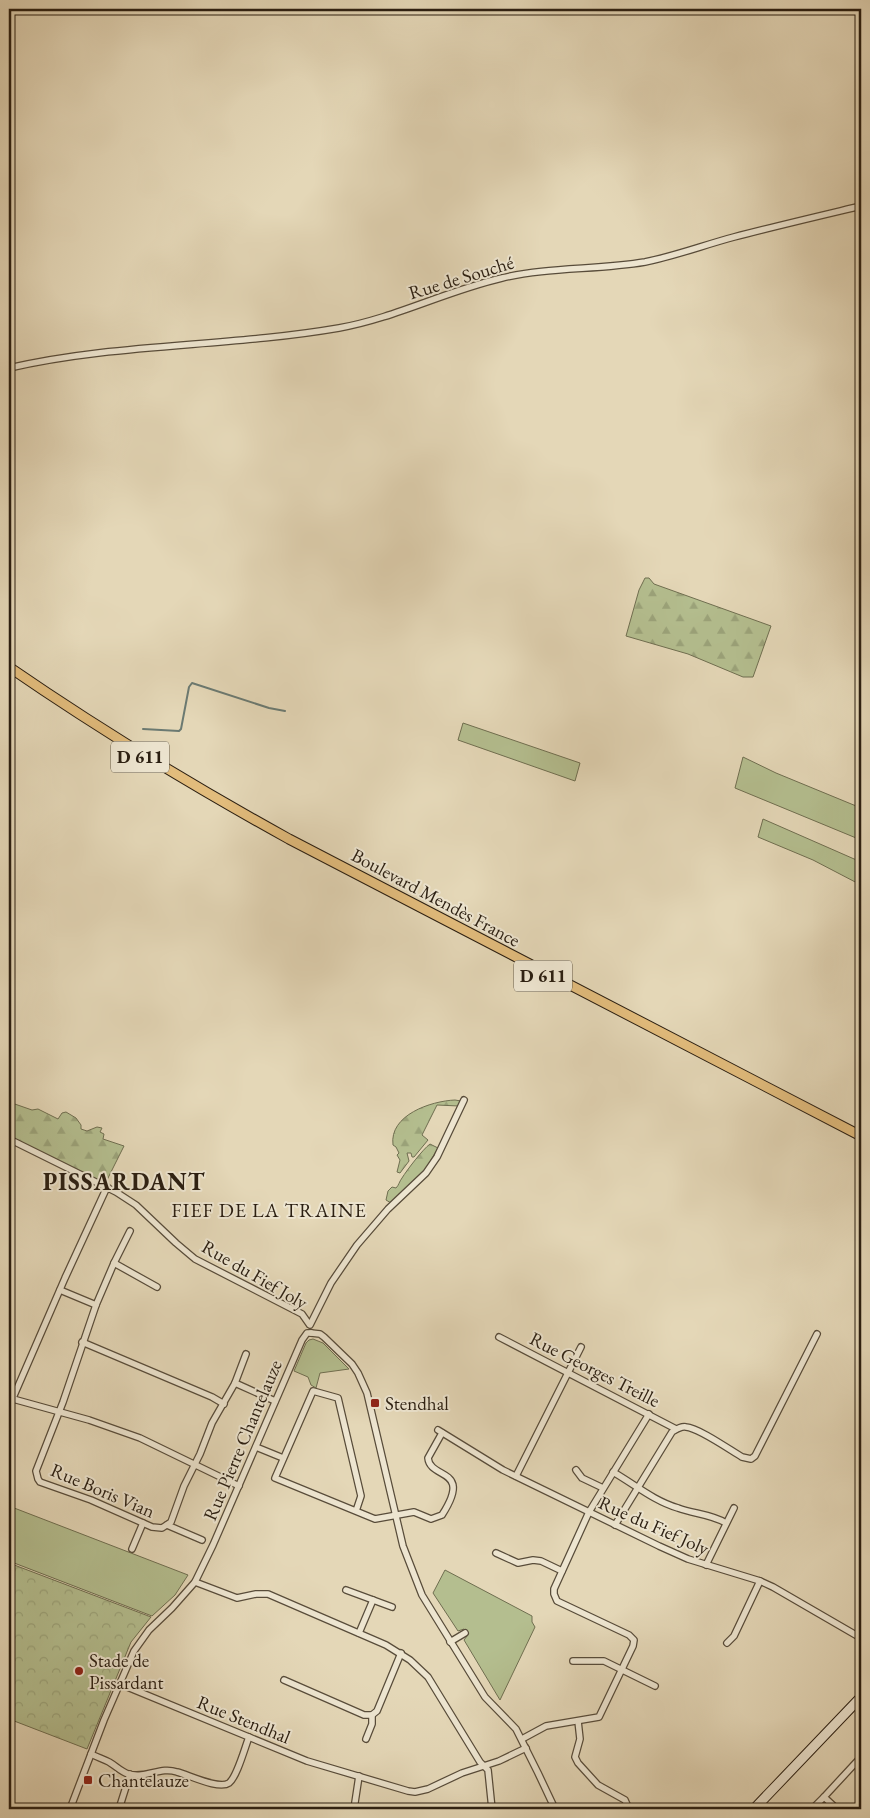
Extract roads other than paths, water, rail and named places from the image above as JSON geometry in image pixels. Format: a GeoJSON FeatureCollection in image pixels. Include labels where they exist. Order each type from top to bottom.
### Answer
{"type":"FeatureCollection","features":[{"type":"Feature","properties":{"kind":"main road","name":"Boulevard Mendès France"},"geometry":{"type":"LineString","coordinates":[[9,667],[117,738],[229,806],[861,1139]]}},
{"type":"Feature","properties":{"kind":"main road","name":"Boulevard Mendès France"},"geometry":{"type":"LineString","coordinates":[[9,673],[114,742],[236,814],[357,880],[861,1139]]}},
{"type":"Feature","properties":{"kind":"main road"},"geometry":{"type":"LineString","coordinates":[[833,1725],[840,1713],[861,1688]]}},
{"type":"Feature","properties":{"kind":"main road"},"geometry":{"type":"LineString","coordinates":[[754,1809],[861,1697]]}},
{"type":"Feature","properties":{"kind":"street","name":"Rue de Souché"},"geometry":{"type":"LineString","coordinates":[[9,368],[66,356],[342,328],[376,319],[500,278],[646,262],[734,237],[861,206]]}},
{"type":"Feature","properties":{"kind":"street"},"geometry":{"type":"LineString","coordinates":[[311,1332],[309,1324],[331,1283],[357,1245],[388,1209],[426,1174],[441,1149],[464,1100]]}},
{"type":"Feature","properties":{"kind":"street","name":"Rue du Fief Joly"},"geometry":{"type":"LineString","coordinates":[[9,1139],[107,1188],[136,1205],[195,1259],[302,1314],[309,1324]]}},
{"type":"Feature","properties":{"kind":"street"},"geometry":{"type":"LineString","coordinates":[[9,1407],[107,1188]]}},
{"type":"Feature","properties":{"kind":"street","name":"Rue Boris Vian"},"geometry":{"type":"LineString","coordinates":[[130,1231],[96,1304],[82,1342],[59,1412],[36,1471],[40,1482],[91,1500],[157,1528],[167,1525],[172,1518],[184,1486],[246,1354]]}},
{"type":"Feature","properties":{"kind":"street"},"geometry":{"type":"LineString","coordinates":[[114,1263],[157,1287]]}},
{"type":"Feature","properties":{"kind":"street"},"geometry":{"type":"LineString","coordinates":[[60,1290],[96,1304]]}},
{"type":"Feature","properties":{"kind":"street","name":"Rue du Fief Joly"},"geometry":{"type":"LineString","coordinates":[[311,1332],[320,1334],[352,1364],[363,1383],[370,1403],[407,1559],[416,1583],[485,1697],[511,1723],[522,1739],[555,1809]]}},
{"type":"Feature","properties":{"kind":"street","name":"Rue Pierre Chantelauze"},"geometry":{"type":"LineString","coordinates":[[70,1809],[134,1651],[142,1639],[195,1582],[213,1545],[302,1340],[311,1332]]}},
{"type":"Feature","properties":{"kind":"street","name":"Rue Georges Treille"},"geometry":{"type":"LineString","coordinates":[[499,1337],[568,1371],[676,1429],[681,1427],[691,1428],[742,1457],[751,1459],[755,1456],[817,1334]]}},
{"type":"Feature","properties":{"kind":"street"},"geometry":{"type":"LineString","coordinates":[[82,1342],[212,1397],[224,1404]]}},
{"type":"Feature","properties":{"kind":"street"},"geometry":{"type":"LineString","coordinates":[[516,1476],[581,1347]]}},
{"type":"Feature","properties":{"kind":"street"},"geometry":{"type":"LineString","coordinates":[[234,1383],[275,1400]]}},
{"type":"Feature","properties":{"kind":"street"},"geometry":{"type":"LineString","coordinates":[[356,1511],[361,1496],[338,1398],[313,1391],[275,1478],[374,1519],[396,1516]]}},
{"type":"Feature","properties":{"kind":"street"},"geometry":{"type":"LineString","coordinates":[[13,1398],[89,1420],[140,1438],[239,1486]]}},
{"type":"Feature","properties":{"kind":"street"},"geometry":{"type":"LineString","coordinates":[[522,1739],[546,1726],[594,1719],[601,1715],[633,1646],[633,1638],[560,1604],[555,1598],[554,1589],[588,1512],[649,1414]]}},
{"type":"Feature","properties":{"kind":"street"},"geometry":{"type":"LineString","coordinates":[[615,1525],[676,1429]]}},
{"type":"Feature","properties":{"kind":"street","name":"Rue du Fief Joly"},"geometry":{"type":"LineString","coordinates":[[396,1516],[414,1512],[434,1518],[439,1516],[453,1493],[452,1483],[446,1475],[432,1467],[428,1458],[440,1431],[486,1460],[588,1512],[688,1559],[760,1581],[815,1610],[861,1638]]}},
{"type":"Feature","properties":{"kind":"street"},"geometry":{"type":"LineString","coordinates":[[256,1447],[283,1458]]}},
{"type":"Feature","properties":{"kind":"street"},"geometry":{"type":"LineString","coordinates":[[576,1470],[582,1478],[603,1488]]}},
{"type":"Feature","properties":{"kind":"street"},"geometry":{"type":"LineString","coordinates":[[613,1472],[638,1488],[679,1509],[712,1516],[726,1523]]}},
{"type":"Feature","properties":{"kind":"street"},"geometry":{"type":"LineString","coordinates":[[706,1565],[734,1508]]}},
{"type":"Feature","properties":{"kind":"street"},"geometry":{"type":"LineString","coordinates":[[132,1549],[143,1523]]}},
{"type":"Feature","properties":{"kind":"street","name":"Rue Boris Vian"},"geometry":{"type":"LineString","coordinates":[[167,1525],[202,1540]]}},
{"type":"Feature","properties":{"kind":"street"},"geometry":{"type":"LineString","coordinates":[[496,1553],[518,1563],[533,1560],[541,1561],[562,1571]]}},
{"type":"Feature","properties":{"kind":"street"},"geometry":{"type":"LineString","coordinates":[[727,1643],[734,1636],[760,1581]]}},
{"type":"Feature","properties":{"kind":"street"},"geometry":{"type":"LineString","coordinates":[[195,1582],[237,1598],[256,1594],[268,1594],[401,1653],[428,1677],[483,1766],[488,1770],[492,1809]]}},
{"type":"Feature","properties":{"kind":"street"},"geometry":{"type":"LineString","coordinates":[[346,1590],[392,1607]]}},
{"type":"Feature","properties":{"kind":"street"},"geometry":{"type":"LineString","coordinates":[[359,1633],[373,1600]]}},
{"type":"Feature","properties":{"kind":"street"},"geometry":{"type":"LineString","coordinates":[[450,1642],[465,1633]]}},
{"type":"Feature","properties":{"kind":"street"},"geometry":{"type":"LineString","coordinates":[[366,1739],[372,1724],[372,1715],[377,1710],[401,1653]]}},
{"type":"Feature","properties":{"kind":"street"},"geometry":{"type":"LineString","coordinates":[[574,1661],[601,1660],[655,1686]]}},
{"type":"Feature","properties":{"kind":"street"},"geometry":{"type":"LineString","coordinates":[[284,1680],[364,1715],[372,1715]]}},
{"type":"Feature","properties":{"kind":"street","name":"Rue Stendhal"},"geometry":{"type":"LineString","coordinates":[[120,1684],[307,1761],[399,1789],[416,1792],[428,1789],[462,1773],[499,1761],[526,1748]]}},
{"type":"Feature","properties":{"kind":"street"},"geometry":{"type":"LineString","coordinates":[[578,1721],[580,1739],[575,1756],[578,1763],[598,1785],[625,1800],[629,1809],[641,1807]]}},
{"type":"Feature","properties":{"kind":"street"},"geometry":{"type":"LineString","coordinates":[[91,1754],[110,1762],[121,1771],[130,1774],[147,1775],[169,1770],[215,1784],[226,1784],[232,1779],[249,1737]]}},
{"type":"Feature","properties":{"kind":"street"},"geometry":{"type":"LineString","coordinates":[[812,1809],[861,1757]]}},
{"type":"Feature","properties":{"kind":"street"},"geometry":{"type":"LineString","coordinates":[[119,1809],[130,1774]]}},
{"type":"Feature","properties":{"kind":"street"},"geometry":{"type":"LineString","coordinates":[[354,1809],[359,1776]]}},
{"type":"Feature","properties":{"kind":"street"},"geometry":{"type":"LineString","coordinates":[[824,1797],[838,1809]]}},
{"type":"Feature","properties":{"kind":"waterway"},"geometry":{"type":"LineString","coordinates":[[143,729],[179,731],[181,729],[189,687],[192,683],[269,708],[285,711]]}},
{"type":"Feature","properties":{"kind":"place","name":"Stendhal"},"geometry":{"type":"Point","coordinates":[375,1403]}},
{"type":"Feature","properties":{"kind":"place","name":"Stade de Pissardant"},"geometry":{"type":"Point","coordinates":[79,1671]}},
{"type":"Feature","properties":{"kind":"place","name":"Chantelauze"},"geometry":{"type":"Point","coordinates":[88,1780]}},
{"type":"Feature","properties":{"kind":"district","name":"PISSARDANT"},"geometry":{"type":"Point","coordinates":[124,1182]}},
{"type":"Feature","properties":{"kind":"district","name":"FIEF DE LA TRAINE"},"geometry":{"type":"Point","coordinates":[269,1210]}}]}
